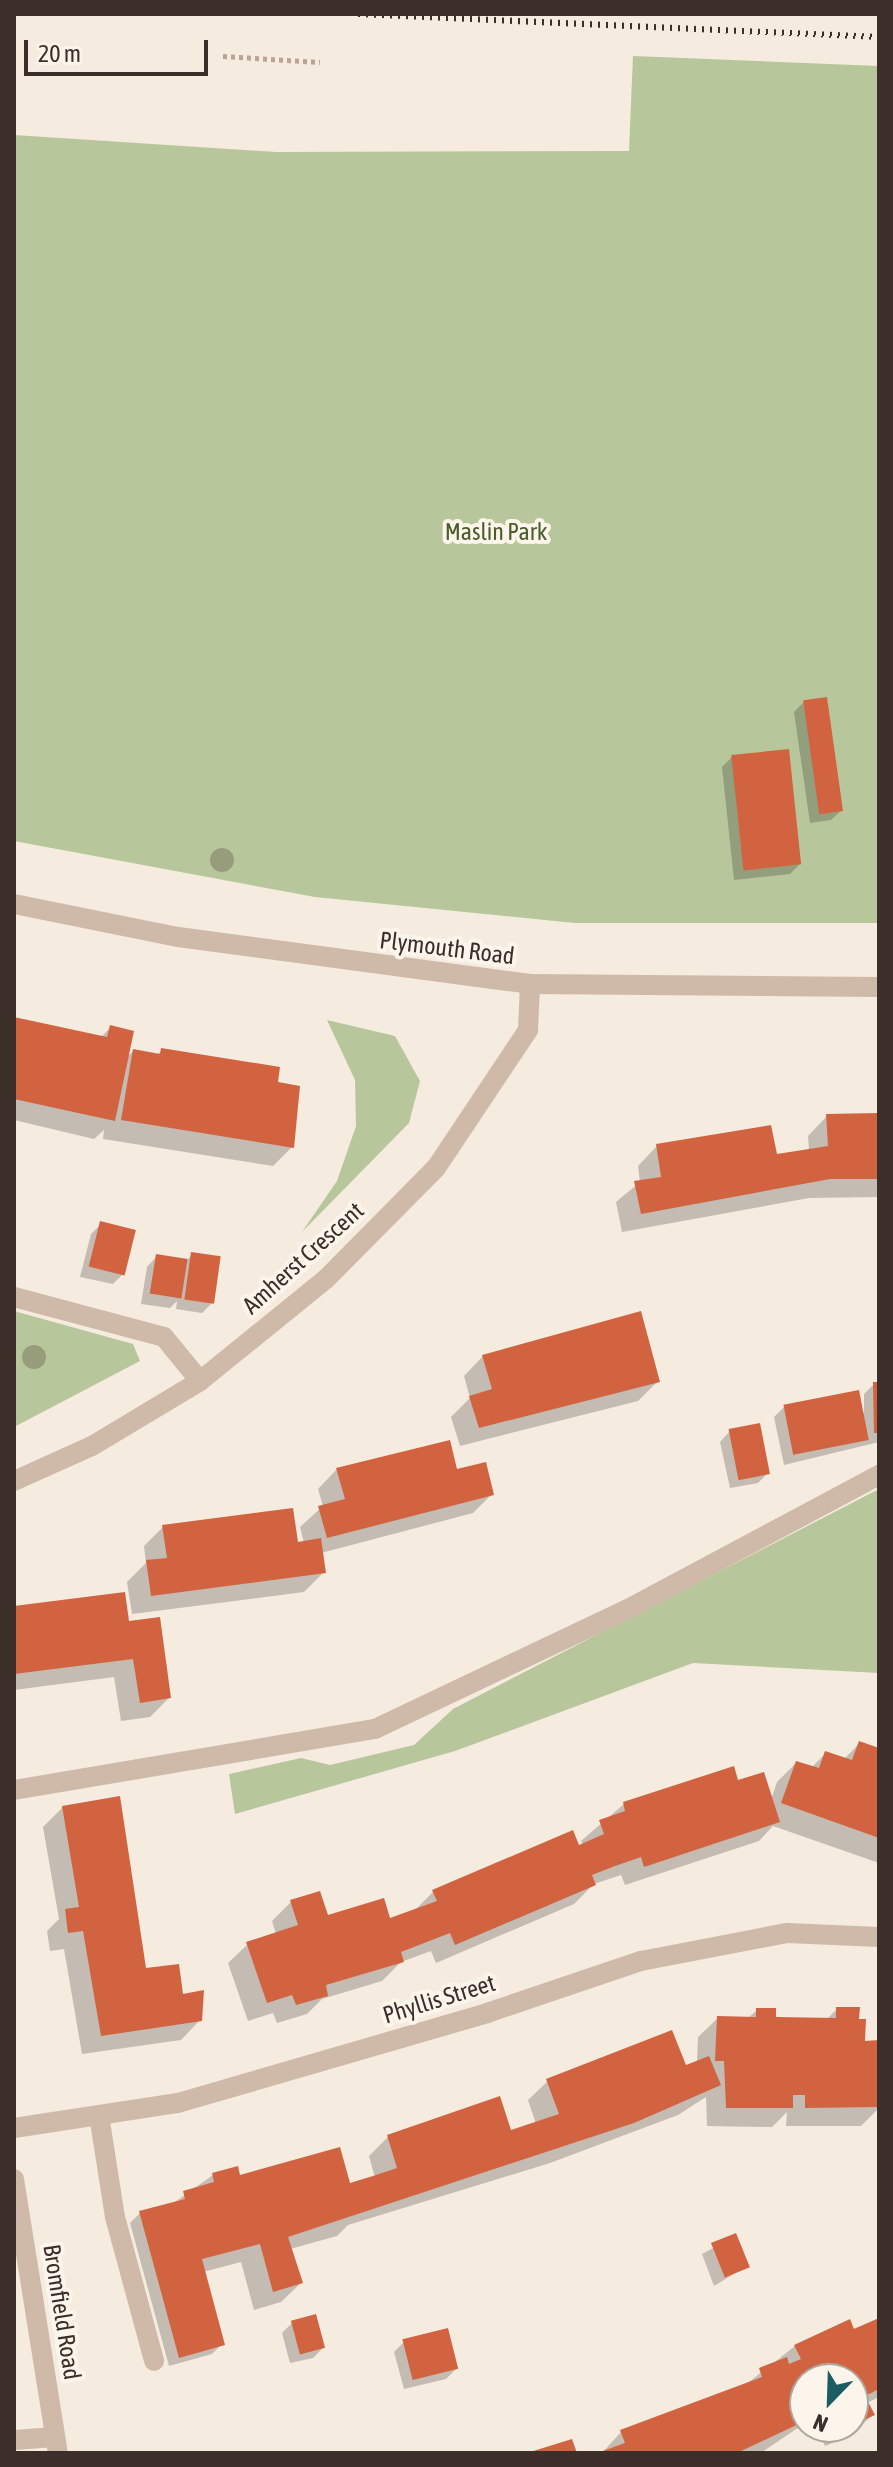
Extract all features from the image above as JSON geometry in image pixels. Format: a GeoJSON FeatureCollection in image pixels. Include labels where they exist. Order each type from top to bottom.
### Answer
{"type":"FeatureCollection","features":[{"type":"Feature","properties":{"kind":"street","name":"Plymouth Road"},"geometry":{"type":"LineString","coordinates":[[14,904],[178,937],[530,984],[879,987]]}},
{"type":"Feature","properties":{"kind":"street","name":"Amherst Crescent"},"geometry":{"type":"LineString","coordinates":[[14,1481],[92,1446],[200,1381],[326,1279],[436,1168],[528,1030],[530,984]]}},
{"type":"Feature","properties":{"kind":"street"},"geometry":{"type":"LineString","coordinates":[[14,1297],[164,1337],[200,1381]]}},
{"type":"Feature","properties":{"kind":"street"},"geometry":{"type":"LineString","coordinates":[[14,1790],[375,1729],[626,1610],[879,1475]]}},
{"type":"Feature","properties":{"kind":"street","name":"Phyllis Street"},"geometry":{"type":"LineString","coordinates":[[14,2128],[193,2099],[487,2013],[641,1961],[787,1933],[879,1937]]}},
{"type":"Feature","properties":{"kind":"street"},"geometry":{"type":"LineString","coordinates":[[99,2115],[115,2217],[154,2361]]}},
{"type":"Feature","properties":{"kind":"street","name":"Bromfield Road"},"geometry":{"type":"LineString","coordinates":[[14,2179],[57,2445]]}},
{"type":"Feature","properties":{"kind":"street"},"geometry":{"type":"LineString","coordinates":[[14,2440],[57,2445]]}},
{"type":"Feature","properties":{"kind":"path"},"geometry":{"type":"LineString","coordinates":[[223,56],[320,62]]}},
{"type":"Feature","properties":{"kind":"green space","name":"Maslin Park"},"geometry":{"type":"Polygon","coordinates":[[[633,56],[879,66],[879,923],[575,923],[315,897],[14,841],[14,135],[276,152],[629,151],[633,56]]]}},
{"type":"Feature","properties":{"kind":"green space"},"geometry":{"type":"Polygon","coordinates":[[[327,1020],[395,1036],[420,1081],[409,1123],[302,1232],[337,1181],[356,1126],[355,1080],[327,1020]]]}},
{"type":"Feature","properties":{"kind":"green space"},"geometry":{"type":"Polygon","coordinates":[[[14,1311],[133,1344],[140,1361],[14,1427],[14,1311]]]}},
{"type":"Feature","properties":{"kind":"green space"},"geometry":{"type":"Polygon","coordinates":[[[879,1489],[879,1673],[693,1663],[455,1751],[235,1814],[229,1774],[301,1758],[330,1765],[414,1745],[453,1709],[879,1489]]]}},
{"type":"Feature","properties":{"kind":"building"},"geometry":{"type":"Polygon","coordinates":[[[827,697],[843,811],[819,814],[803,700],[827,697]]]}},
{"type":"Feature","properties":{"kind":"building"},"geometry":{"type":"Polygon","coordinates":[[[789,749],[801,864],[743,870],[731,755],[789,749]]]}},
{"type":"Feature","properties":{"kind":"building"},"geometry":{"type":"Polygon","coordinates":[[[14,1017],[107,1037],[110,1025],[134,1031],[115,1121],[14,1099],[14,1017]]]}},
{"type":"Feature","properties":{"kind":"building"},"geometry":{"type":"Polygon","coordinates":[[[161,1048],[280,1067],[278,1082],[300,1086],[294,1148],[121,1120],[133,1049],[160,1054],[161,1048]]]}},
{"type":"Feature","properties":{"kind":"building"},"geometry":{"type":"Polygon","coordinates":[[[879,1113],[879,1179],[830,1179],[641,1214],[634,1181],[661,1177],[656,1144],[771,1125],[777,1154],[828,1146],[826,1114],[879,1113]]]}},
{"type":"Feature","properties":{"kind":"building"},"geometry":{"type":"Polygon","coordinates":[[[100,1221],[136,1230],[125,1276],[89,1267],[100,1221]]]}},
{"type":"Feature","properties":{"kind":"building"},"geometry":{"type":"Polygon","coordinates":[[[191,1252],[221,1256],[214,1304],[184,1300],[191,1252]]]}},
{"type":"Feature","properties":{"kind":"building"},"geometry":{"type":"Polygon","coordinates":[[[156,1254],[188,1259],[181,1299],[150,1294],[156,1254]]]}},
{"type":"Feature","properties":{"kind":"building"},"geometry":{"type":"Polygon","coordinates":[[[641,1311],[660,1382],[479,1428],[469,1396],[492,1389],[482,1355],[641,1311]]]}},
{"type":"Feature","properties":{"kind":"building"},"geometry":{"type":"Polygon","coordinates":[[[873,1382],[879,1382],[879,1433],[874,1433],[873,1382]]]}},
{"type":"Feature","properties":{"kind":"building"},"geometry":{"type":"Polygon","coordinates":[[[859,1390],[869,1440],[793,1455],[783,1405],[859,1390]]]}},
{"type":"Feature","properties":{"kind":"building"},"geometry":{"type":"Polygon","coordinates":[[[760,1423],[770,1474],[739,1480],[729,1429],[760,1423]]]}},
{"type":"Feature","properties":{"kind":"building"},"geometry":{"type":"Polygon","coordinates":[[[450,1440],[457,1469],[486,1462],[494,1495],[327,1538],[318,1506],[345,1499],[336,1468],[450,1440]]]}},
{"type":"Feature","properties":{"kind":"building"},"geometry":{"type":"Polygon","coordinates":[[[293,1508],[298,1542],[321,1538],[326,1573],[151,1596],[146,1560],[167,1558],[162,1525],[293,1508]]]}},
{"type":"Feature","properties":{"kind":"building"},"geometry":{"type":"Polygon","coordinates":[[[125,1592],[129,1621],[160,1617],[171,1698],[140,1703],[133,1659],[14,1674],[14,1606],[125,1592]]]}},
{"type":"Feature","properties":{"kind":"building"},"geometry":{"type":"Polygon","coordinates":[[[859,1741],[879,1748],[879,1838],[781,1803],[796,1761],[819,1768],[825,1751],[852,1760],[859,1741]]]}},
{"type":"Feature","properties":{"kind":"building"},"geometry":{"type":"Polygon","coordinates":[[[734,1766],[738,1780],[764,1772],[780,1822],[644,1867],[641,1857],[615,1866],[592,1875],[596,1885],[455,1945],[450,1933],[401,1952],[404,1962],[326,1985],[328,1996],[296,2005],[292,1995],[267,2003],[246,1942],[298,1925],[290,1900],[320,1891],[328,1915],[384,1898],[390,1918],[437,1901],[432,1890],[573,1830],[579,1845],[604,1834],[599,1820],[625,1811],[623,1802],[734,1766]]]}},
{"type":"Feature","properties":{"kind":"building"},"geometry":{"type":"Polygon","coordinates":[[[120,1796],[146,1968],[179,1964],[183,1994],[204,1990],[202,2021],[101,2036],[83,1931],[68,1933],[65,1909],[79,1907],[62,1806],[120,1796]]]}},
{"type":"Feature","properties":{"kind":"building"},"geometry":{"type":"Polygon","coordinates":[[[836,2007],[860,2007],[859,2019],[866,2019],[865,2041],[879,2040],[879,2107],[805,2108],[805,2095],[793,2095],[793,2108],[726,2108],[724,2061],[715,2061],[717,2016],[756,2017],[756,2008],[776,2008],[776,2017],[836,2018],[836,2007]]]}},
{"type":"Feature","properties":{"kind":"building"},"geometry":{"type":"Polygon","coordinates":[[[672,2030],[686,2065],[709,2056],[721,2085],[634,2123],[288,2237],[303,2283],[273,2292],[260,2244],[202,2259],[225,2345],[179,2358],[139,2211],[185,2199],[183,2191],[214,2182],[212,2173],[238,2166],[240,2175],[340,2147],[350,2183],[373,2176],[397,2168],[387,2135],[500,2096],[511,2130],[559,2114],[546,2079],[672,2030]]]}},
{"type":"Feature","properties":{"kind":"building"},"geometry":{"type":"Polygon","coordinates":[[[736,2233],[750,2267],[725,2277],[711,2243],[736,2233]]]}},
{"type":"Feature","properties":{"kind":"building"},"geometry":{"type":"Polygon","coordinates":[[[316,2314],[325,2348],[300,2355],[291,2321],[316,2314]]]}},
{"type":"Feature","properties":{"kind":"building"},"geometry":{"type":"Polygon","coordinates":[[[879,2318],[879,2389],[869,2394],[869,2363],[791,2363],[801,2359],[794,2345],[850,2319],[854,2329],[879,2318]]]}},
{"type":"Feature","properties":{"kind":"building"},"geometry":{"type":"Polygon","coordinates":[[[448,2328],[458,2369],[413,2380],[402,2339],[448,2328]]]}},
{"type":"Feature","properties":{"kind":"building"},"geometry":{"type":"Polygon","coordinates":[[[787,2357],[789,2429],[737,2453],[597,2453],[625,2443],[620,2430],[762,2377],[759,2368],[787,2357]]]}},
{"type":"Feature","properties":{"kind":"building"},"geometry":{"type":"Polygon","coordinates":[[[869,2404],[875,2415],[869,2418],[869,2404]]]}},
{"type":"Feature","properties":{"kind":"building"},"geometry":{"type":"Polygon","coordinates":[[[572,2439],[577,2453],[530,2452],[572,2439]]]}},
{"type":"Feature","properties":{"kind":"railway"},"geometry":{"type":"LineString","coordinates":[[358,14],[879,37]]}}]}
